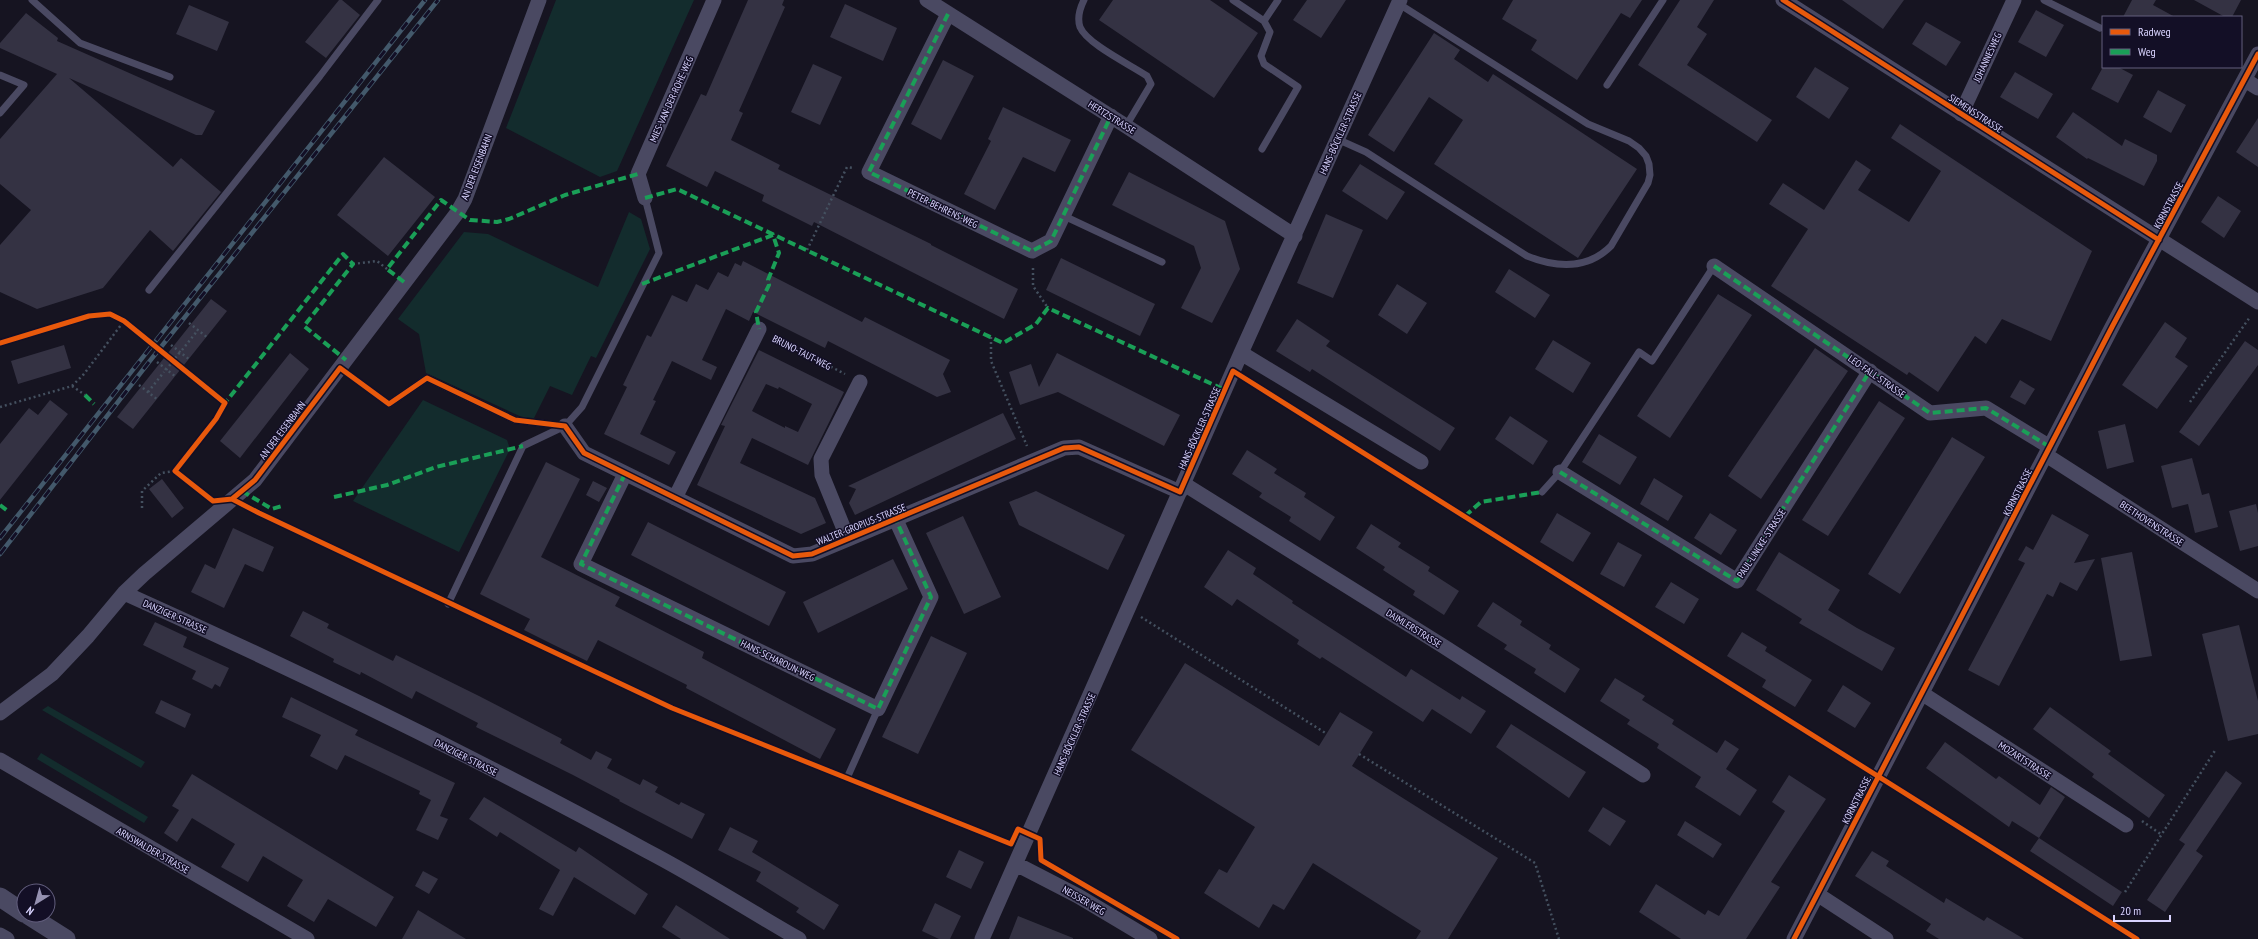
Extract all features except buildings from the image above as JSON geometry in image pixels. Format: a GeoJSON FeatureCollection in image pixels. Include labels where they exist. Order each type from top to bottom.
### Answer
{"type":"FeatureCollection","features":[{"type":"Feature","properties":{"kind":"street","name":"AN DER EISENBAHN"},"geometry":{"type":"LineString","coordinates":[[0,713],[62,665],[124,593],[232,498],[255,480],[340,368],[457,213],[465,200],[539,0]]}},
{"type":"Feature","properties":{"kind":"street","name":"MIES-VAN-DER-ROHE-WEG"},"geometry":{"type":"LineString","coordinates":[[645,198],[638,174],[714,0]]}},
{"type":"Feature","properties":{"kind":"street","name":"HERTZSTRASSE"},"geometry":{"type":"LineString","coordinates":[[927,0],[1111,116],[1295,236]]}},
{"type":"Feature","properties":{"kind":"street","name":"SIEMENSSTRASSE"},"geometry":{"type":"LineString","coordinates":[[1783,0],[2159,240],[2256,307]]}},
{"type":"Feature","properties":{"kind":"street","name":"JOHANNESWEG"},"geometry":{"type":"LineString","coordinates":[[1961,114],[2014,0]]}},
{"type":"Feature","properties":{"kind":"street","name":"HANS-BÖCKLER-STRASSE"},"geometry":{"type":"LineString","coordinates":[[982,939],[1241,353],[1295,236],[1399,2]]}},
{"type":"Feature","properties":{"kind":"street"},"geometry":{"type":"LineString","coordinates":[[869,172],[948,14]]}},
{"type":"Feature","properties":{"kind":"street","name":"KORNSTRASSE"},"geometry":{"type":"LineString","coordinates":[[1794,939],[1923,694],[2048,451],[2258,54]]}},
{"type":"Feature","properties":{"kind":"street"},"geometry":{"type":"LineString","coordinates":[[2245,80],[2258,88]]}},
{"type":"Feature","properties":{"kind":"street"},"geometry":{"type":"LineString","coordinates":[[1032,251],[1051,241],[1111,116]]}},
{"type":"Feature","properties":{"kind":"street","name":"PETER-BEHRENS-WEG"},"geometry":{"type":"LineString","coordinates":[[869,172],[1032,251]]}},
{"type":"Feature","properties":{"kind":"street","name":"LEO-FALL-STRASSE"},"geometry":{"type":"LineString","coordinates":[[1714,266],[1930,413],[1986,408],[2048,451]]}},
{"type":"Feature","properties":{"kind":"street"},"geometry":{"type":"LineString","coordinates":[[675,498],[759,329]]}},
{"type":"Feature","properties":{"kind":"street"},"geometry":{"type":"LineString","coordinates":[[1241,353],[1421,462]]}},
{"type":"Feature","properties":{"kind":"street","name":"PAUL-LINCKE-STRASSE"},"geometry":{"type":"LineString","coordinates":[[1560,472],[1737,581],[1870,371]]}},
{"type":"Feature","properties":{"kind":"street"},"geometry":{"type":"LineString","coordinates":[[848,539],[822,475],[821,459],[860,382]]}},
{"type":"Feature","properties":{"kind":"street","name":"WALTER-GROPIUS-STRASSE"},"geometry":{"type":"LineString","coordinates":[[565,426],[584,453],[793,556],[812,554],[896,520],[1064,448],[1079,447],[1182,488]]}},
{"type":"Feature","properties":{"kind":"street","name":"BEETHOVENSTRASSE"},"geometry":{"type":"LineString","coordinates":[[2048,451],[2258,591]]}},
{"type":"Feature","properties":{"kind":"street","name":"HANS-SCHAROUN-WEG"},"geometry":{"type":"LineString","coordinates":[[625,474],[581,564],[878,709]]}},
{"type":"Feature","properties":{"kind":"street","name":"DAIMLERSTRASSE"},"geometry":{"type":"LineString","coordinates":[[1182,488],[1443,646],[1643,775]]}},
{"type":"Feature","properties":{"kind":"street"},"geometry":{"type":"LineString","coordinates":[[878,709],[931,596],[896,520]]}},
{"type":"Feature","properties":{"kind":"street","name":"DANZIGER STRASSE"},"geometry":{"type":"LineString","coordinates":[[124,593],[269,658],[415,730],[648,851],[799,939]]}},
{"type":"Feature","properties":{"kind":"street","name":"MOZARTSTRASSE"},"geometry":{"type":"LineString","coordinates":[[1923,694],[2126,825]]}},
{"type":"Feature","properties":{"kind":"street","name":"ARNSWALDER STRASSE"},"geometry":{"type":"LineString","coordinates":[[0,760],[307,939]]}},
{"type":"Feature","properties":{"kind":"street","name":"NEISSER WEG"},"geometry":{"type":"LineString","coordinates":[[1016,864],[1078,896],[1150,939]]}},
{"type":"Feature","properties":{"kind":"street"},"geometry":{"type":"LineString","coordinates":[[1817,894],[1886,939]]}},
{"type":"Feature","properties":{"kind":"street"},"geometry":{"type":"LineString","coordinates":[[0,897],[16,907]]}},
{"type":"Feature","properties":{"kind":"street"},"geometry":{"type":"LineString","coordinates":[[41,923],[66,939]]}},
{"type":"Feature","properties":{"kind":"street"},"geometry":{"type":"LineString","coordinates":[[0,935],[7,939]]}},
{"type":"Feature","properties":{"kind":"lane"},"geometry":{"type":"LineString","coordinates":[[32,0],[80,43],[170,77]]}},
{"type":"Feature","properties":{"kind":"lane"},"geometry":{"type":"LineString","coordinates":[[149,290],[320,76],[378,0]]}},
{"type":"Feature","properties":{"kind":"lane"},"geometry":{"type":"LineString","coordinates":[[1084,0],[1078,16],[1080,27],[1088,38],[1147,76],[1151,84],[1126,126]]}},
{"type":"Feature","properties":{"kind":"lane"},"geometry":{"type":"LineString","coordinates":[[1233,0],[1264,21],[1270,32],[1261,56],[1264,64],[1298,87],[1262,149]]}},
{"type":"Feature","properties":{"kind":"lane"},"geometry":{"type":"LineString","coordinates":[[1264,21],[1278,0]]}},
{"type":"Feature","properties":{"kind":"lane"},"geometry":{"type":"LineString","coordinates":[[1607,85],[1663,0]]}},
{"type":"Feature","properties":{"kind":"lane"},"geometry":{"type":"LineString","coordinates":[[2044,0],[2100,28]]}},
{"type":"Feature","properties":{"kind":"lane"},"geometry":{"type":"LineString","coordinates":[[1337,139],[1366,152],[1527,256],[1557,265],[1585,263],[1602,254],[1611,246],[1648,183],[1650,175],[1649,164],[1646,156],[1639,148],[1629,141],[1588,124],[1399,2]]}},
{"type":"Feature","properties":{"kind":"lane"},"geometry":{"type":"LineString","coordinates":[[0,75],[24,85],[0,113]]}},
{"type":"Feature","properties":{"kind":"lane"},"geometry":{"type":"LineString","coordinates":[[448,604],[523,446],[565,426],[582,407],[659,253],[645,198]]}},
{"type":"Feature","properties":{"kind":"lane"},"geometry":{"type":"LineString","coordinates":[[1064,216],[1162,262]]}},
{"type":"Feature","properties":{"kind":"lane"},"geometry":{"type":"LineString","coordinates":[[1542,492],[1560,472],[1639,352],[1652,361],[1714,266]]}},
{"type":"Feature","properties":{"kind":"lane"},"geometry":{"type":"LineString","coordinates":[[340,368],[389,404],[426,378],[515,420],[565,426]]}},
{"type":"Feature","properties":{"kind":"lane"},"geometry":{"type":"LineString","coordinates":[[847,778],[878,709]]}},
{"type":"Feature","properties":{"kind":"path"},"geometry":{"type":"LineString","coordinates":[[807,250],[847,167],[869,172]]}},
{"type":"Feature","properties":{"kind":"path"},"geometry":{"type":"LineString","coordinates":[[1032,251],[1033,286],[1048,308]]}},
{"type":"Feature","properties":{"kind":"path"},"geometry":{"type":"LineString","coordinates":[[353,264],[377,261],[387,269]]}},
{"type":"Feature","properties":{"kind":"path"},"geometry":{"type":"LineString","coordinates":[[2190,402],[2256,307]]}},
{"type":"Feature","properties":{"kind":"path"},"geometry":{"type":"LineString","coordinates":[[0,408],[72,386],[84,374],[124,321]]}},
{"type":"Feature","properties":{"kind":"path"},"geometry":{"type":"LineString","coordinates":[[189,323],[208,338]]}},
{"type":"Feature","properties":{"kind":"path"},"geometry":{"type":"LineString","coordinates":[[148,392],[198,330]]}},
{"type":"Feature","properties":{"kind":"path"},"geometry":{"type":"LineString","coordinates":[[991,337],[991,361],[1033,461]]}},
{"type":"Feature","properties":{"kind":"path"},"geometry":{"type":"LineString","coordinates":[[171,345],[181,351],[190,360]]}},
{"type":"Feature","properties":{"kind":"path"},"geometry":{"type":"LineString","coordinates":[[157,362],[165,371],[176,378]]}},
{"type":"Feature","properties":{"kind":"path"},"geometry":{"type":"LineString","coordinates":[[139,385],[158,400]]}},
{"type":"Feature","properties":{"kind":"path"},"geometry":{"type":"LineString","coordinates":[[72,386],[85,395]]}},
{"type":"Feature","properties":{"kind":"path"},"geometry":{"type":"LineString","coordinates":[[142,508],[142,491],[161,473],[175,471],[216,419],[225,403]]}},
{"type":"Feature","properties":{"kind":"path"},"geometry":{"type":"LineString","coordinates":[[175,471],[213,501],[232,498]]}},
{"type":"Feature","properties":{"kind":"path"},"geometry":{"type":"LineString","coordinates":[[1129,609],[1327,734]]}},
{"type":"Feature","properties":{"kind":"path"},"geometry":{"type":"LineString","coordinates":[[2125,892],[2216,749]]}},
{"type":"Feature","properties":{"kind":"path"},"geometry":{"type":"LineString","coordinates":[[1359,754],[1535,863],[1559,939]]}},
{"type":"Feature","properties":{"kind":"green space"},"geometry":{"type":"Polygon","coordinates":[[[556,0],[694,0],[617,171],[600,177],[506,128],[556,0]]]}},
{"type":"Feature","properties":{"kind":"green space"},"geometry":{"type":"Polygon","coordinates":[[[629,212],[641,219],[650,249],[596,358],[591,356],[572,395],[550,386],[533,420],[524,418],[426,373],[419,334],[398,319],[464,232],[488,234],[598,287],[629,212]]]}},
{"type":"Feature","properties":{"kind":"green space"},"geometry":{"type":"Polygon","coordinates":[[[423,400],[507,440],[510,449],[459,552],[353,501],[423,400]]]}},
{"type":"Feature","properties":{"kind":"green space"},"geometry":{"type":"Polygon","coordinates":[[[48,706],[145,762],[141,768],[42,710],[48,706]]]}},
{"type":"Feature","properties":{"kind":"green space"},"geometry":{"type":"Polygon","coordinates":[[[41,753],[148,817],[144,823],[37,759],[41,753]]]}},
{"type":"Feature","properties":{"kind":"railway"},"geometry":{"type":"LineString","coordinates":[[0,538],[425,0]]}},
{"type":"Feature","properties":{"kind":"railway"},"geometry":{"type":"LineString","coordinates":[[0,554],[149,362],[438,0]]}},
{"type":"Feature","properties":{"kind":"marked path"},"geometry":{"type":"LineString","coordinates":[[948,14],[869,172],[1032,251],[1051,241],[1111,116]]}},
{"type":"Feature","properties":{"kind":"marked path"},"geometry":{"type":"LineString","coordinates":[[404,282],[387,269],[441,200],[470,220],[497,222],[509,219],[565,195],[638,174]]}},
{"type":"Feature","properties":{"kind":"marked path"},"geometry":{"type":"LineString","coordinates":[[645,198],[677,189],[1003,343],[1036,324],[1048,308],[1225,390]]}},
{"type":"Feature","properties":{"kind":"marked path"},"geometry":{"type":"LineString","coordinates":[[642,284],[773,235],[779,253],[768,280],[769,285],[756,312],[759,329]]}},
{"type":"Feature","properties":{"kind":"marked path"},"geometry":{"type":"LineString","coordinates":[[222,401],[225,403],[343,254],[353,264],[304,326],[346,360]]}},
{"type":"Feature","properties":{"kind":"marked path"},"geometry":{"type":"LineString","coordinates":[[1714,266],[1930,413],[1986,408],[2050,447]]}},
{"type":"Feature","properties":{"kind":"marked path"},"geometry":{"type":"LineString","coordinates":[[1560,472],[1737,581],[1870,371]]}},
{"type":"Feature","properties":{"kind":"marked path"},"geometry":{"type":"LineString","coordinates":[[85,395],[94,404]]}},
{"type":"Feature","properties":{"kind":"marked path"},"geometry":{"type":"LineString","coordinates":[[334,497],[387,485],[436,467],[523,446]]}},
{"type":"Feature","properties":{"kind":"marked path"},"geometry":{"type":"LineString","coordinates":[[625,474],[581,564],[878,709],[931,597],[896,520]]}},
{"type":"Feature","properties":{"kind":"marked path"},"geometry":{"type":"LineString","coordinates":[[242,491],[272,509],[282,506]]}},
{"type":"Feature","properties":{"kind":"marked path"},"geometry":{"type":"LineString","coordinates":[[1465,516],[1481,502],[1542,492]]}},
{"type":"Feature","properties":{"kind":"marked path"},"geometry":{"type":"LineString","coordinates":[[0,505],[9,512]]}},
{"type":"Feature","properties":{"kind":"cycle path"},"geometry":{"type":"LineString","coordinates":[[1783,0],[2159,240]]}},
{"type":"Feature","properties":{"kind":"cycle path"},"geometry":{"type":"LineString","coordinates":[[1794,939],[2112,327],[2258,54]]}},
{"type":"Feature","properties":{"kind":"cycle path"},"geometry":{"type":"LineString","coordinates":[[0,343],[89,316],[110,314],[124,321],[225,403],[216,419],[175,471],[213,501],[232,499],[672,708],[1011,844],[1018,829],[1040,839],[1041,860],[1177,939]]}},
{"type":"Feature","properties":{"kind":"cycle path"},"geometry":{"type":"LineString","coordinates":[[232,499],[255,480],[340,368],[389,404],[427,378],[515,420],[565,426],[584,453],[793,556],[812,554],[1064,448],[1079,447],[1180,492],[1233,371],[2137,939]]}}]}
